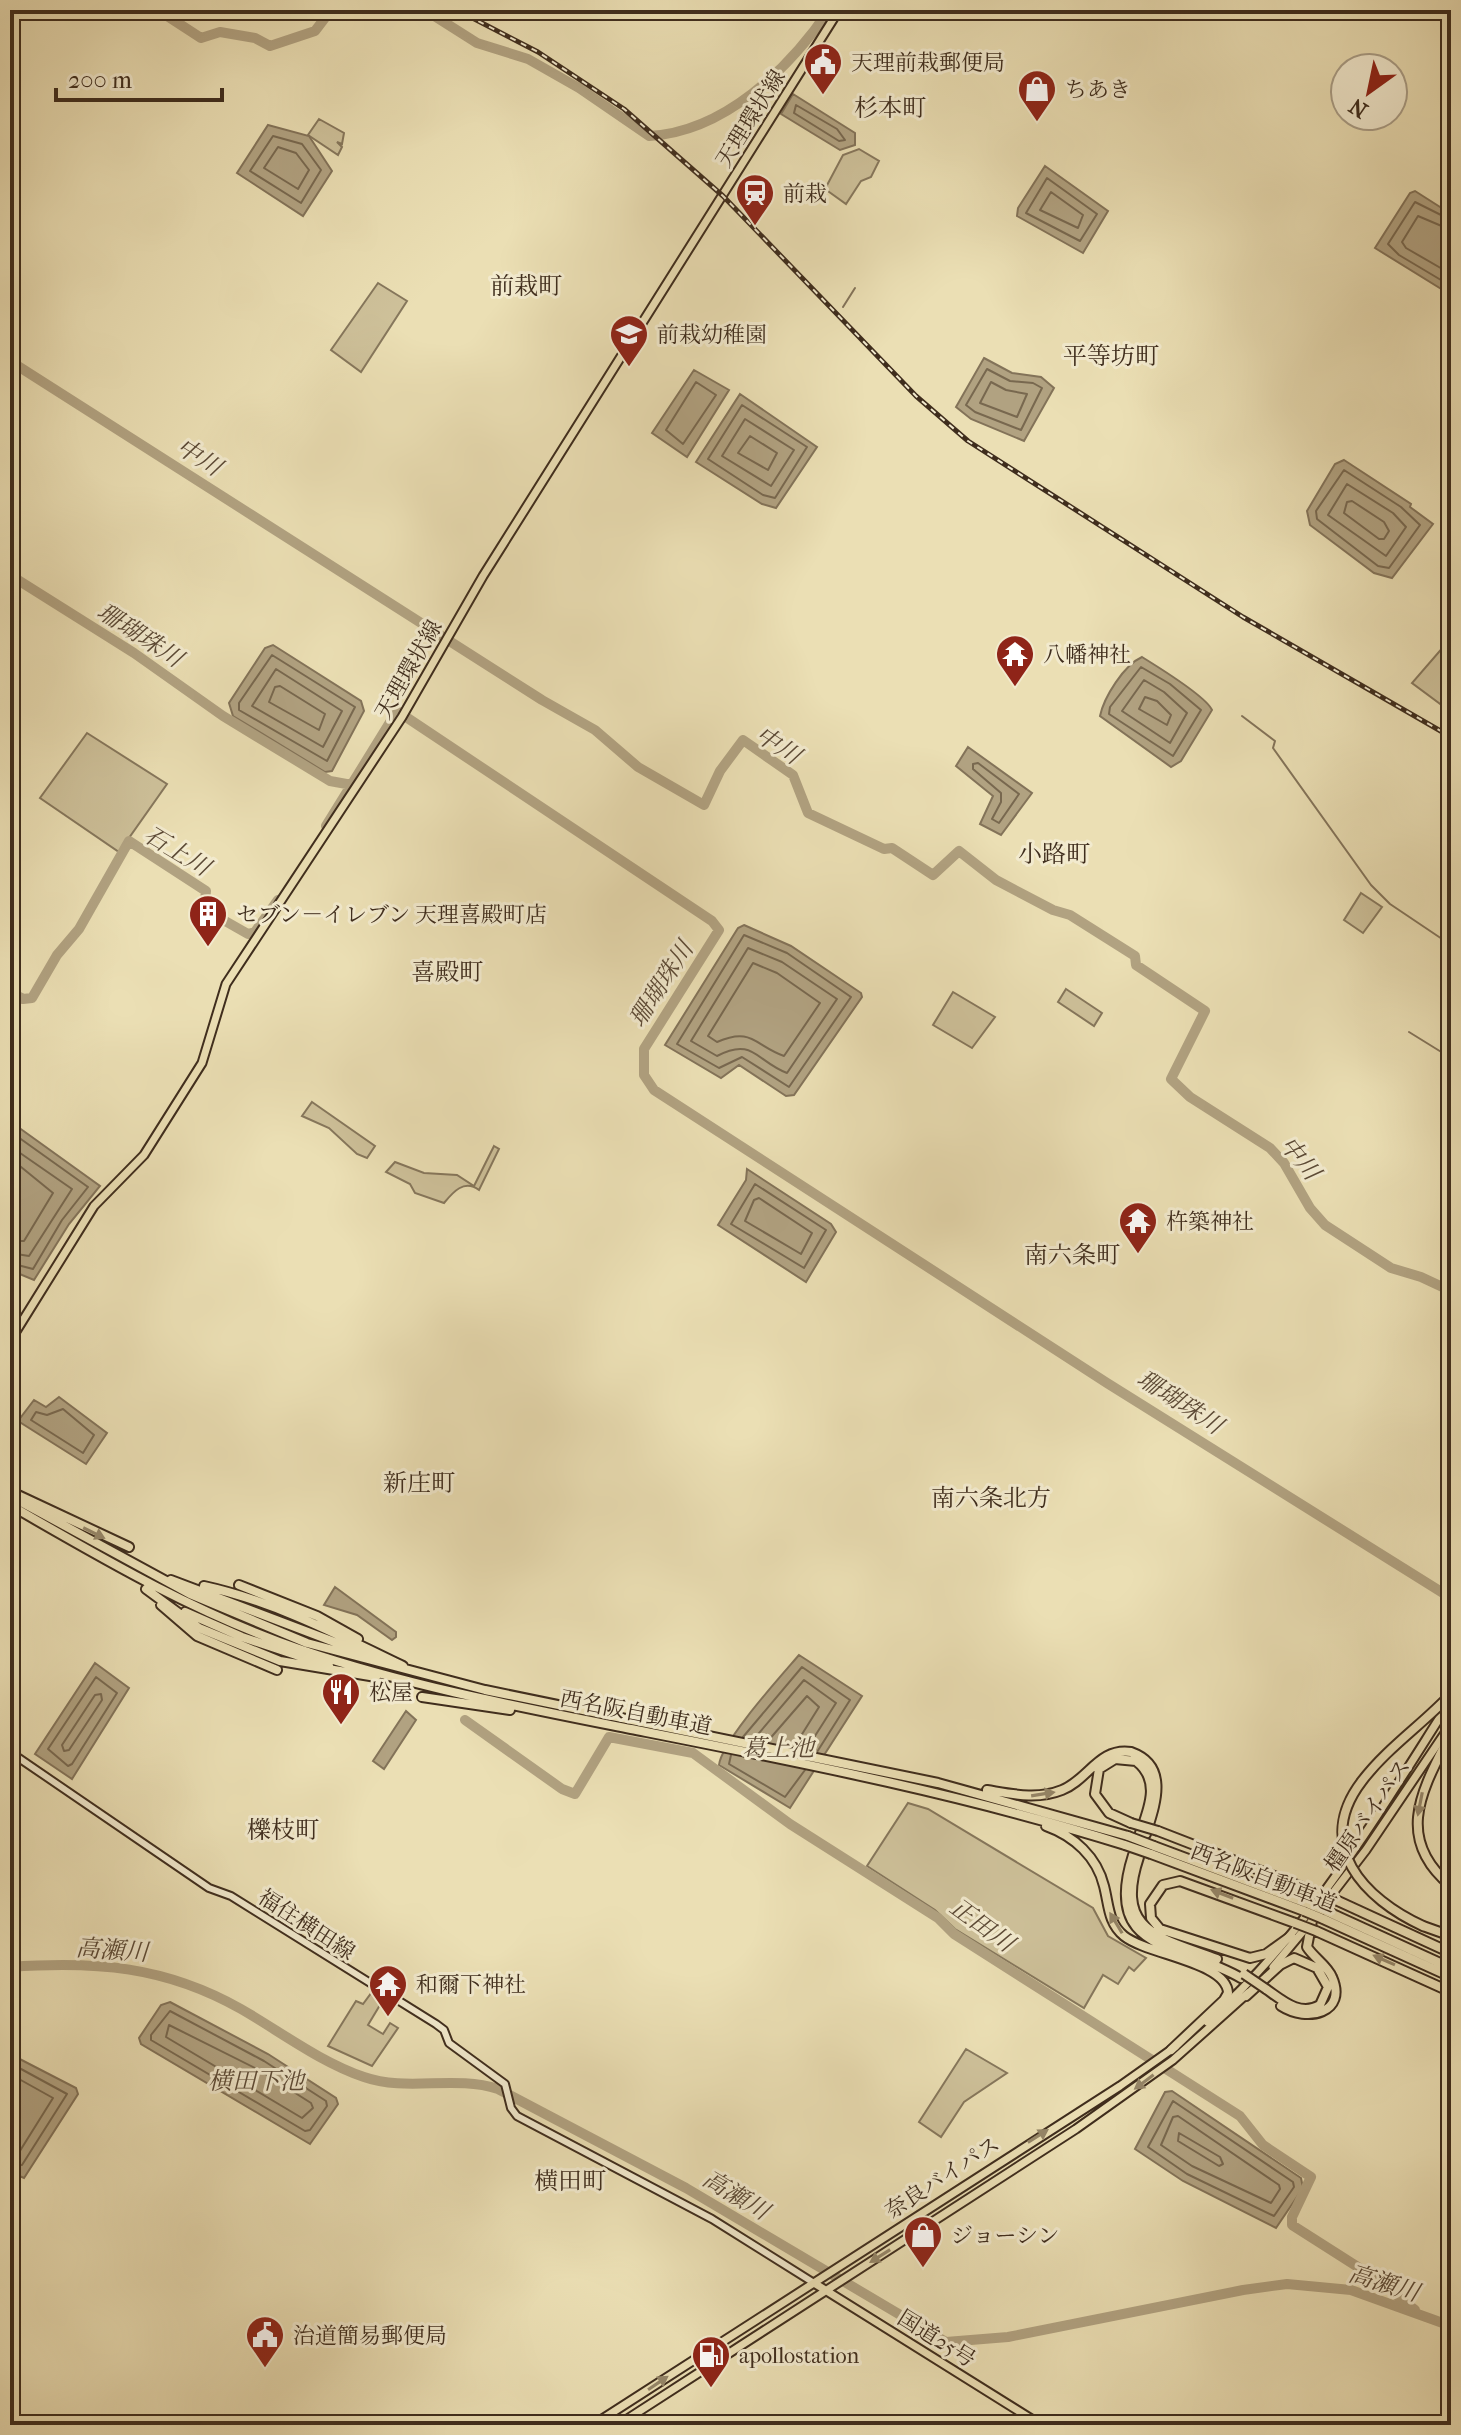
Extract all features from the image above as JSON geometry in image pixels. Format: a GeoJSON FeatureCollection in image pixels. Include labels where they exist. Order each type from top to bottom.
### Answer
{"type":"FeatureCollection","features":[{"type":"Feature","properties":{"kind":"highway"},"geometry":{"type":"LineString","coordinates":[[10,1494],[129,1547]]}},
{"type":"Feature","properties":{"kind":"highway","name":"西名阪自動車道"},"geometry":{"type":"LineString","coordinates":[[10,1494],[145,1572],[268,1628],[421,1674],[709,1739],[938,1783],[1153,1850],[1306,1908],[1451,1977]]}},
{"type":"Feature","properties":{"kind":"highway"},"geometry":{"type":"LineString","coordinates":[[10,1505],[210,1621],[309,1656],[400,1680]]}},
{"type":"Feature","properties":{"kind":"highway"},"geometry":{"type":"LineString","coordinates":[[124,1572],[199,1631],[267,1661],[277,1670]]}},
{"type":"Feature","properties":{"kind":"highway"},"geometry":{"type":"LineString","coordinates":[[124,1572],[199,1628],[266,1656],[287,1664],[400,1680]]}},
{"type":"Feature","properties":{"kind":"highway"},"geometry":{"type":"LineString","coordinates":[[145,1572],[421,1674]]}},
{"type":"Feature","properties":{"kind":"highway"},"geometry":{"type":"LineString","coordinates":[[174,1581],[200,1585],[421,1674]]}},
{"type":"Feature","properties":{"kind":"highway"},"geometry":{"type":"LineString","coordinates":[[239,1585],[421,1674]]}},
{"type":"Feature","properties":{"kind":"highway","name":"西名阪自動車道"},"geometry":{"type":"LineString","coordinates":[[400,1680],[582,1719],[709,1739]]}},
{"type":"Feature","properties":{"kind":"highway"},"geometry":{"type":"LineString","coordinates":[[422,1697],[582,1719]]}},
{"type":"Feature","properties":{"kind":"highway"},"geometry":{"type":"LineString","coordinates":[[1450,1700],[1363,1780],[1349,1804],[1343,1829],[1346,1852],[1361,1884],[1379,1902],[1423,1926],[1451,1936]]}},
{"type":"Feature","properties":{"kind":"highway"},"geometry":{"type":"LineString","coordinates":[[1451,1733],[1423,1789],[1417,1813],[1423,1849],[1435,1870],[1451,1886]]}},
{"type":"Feature","properties":{"kind":"highway"},"geometry":{"type":"LineString","coordinates":[[938,1783],[1014,1795],[1045,1795],[1074,1784],[1110,1753],[1131,1752],[1148,1763],[1157,1781],[1155,1805],[1143,1834],[1149,1804],[1150,1780],[1136,1761],[1115,1759],[1099,1769],[1095,1794],[1109,1813],[1131,1823],[1158,1831],[1338,1901],[1451,1953]]}},
{"type":"Feature","properties":{"kind":"highway","name":"西名阪自動車道"},"geometry":{"type":"LineString","coordinates":[[841,1766],[1126,1841]]}},
{"type":"Feature","properties":{"kind":"highway"},"geometry":{"type":"LineString","coordinates":[[946,1794],[1038,1823],[1072,1839],[1096,1865],[1111,1919],[1120,1933],[1135,1943],[1186,1951],[1214,1961]]}},
{"type":"Feature","properties":{"kind":"highway"},"geometry":{"type":"LineString","coordinates":[[1136,1856],[1130,1887],[1135,1916],[1155,1936],[1242,1976],[1302,2016],[1318,2014],[1331,2003],[1334,1980],[1306,1943],[1320,1917]]}},
{"type":"Feature","properties":{"kind":"highway"},"geometry":{"type":"LineString","coordinates":[[1291,1936],[1258,1957],[1196,1962],[1151,1918],[1152,1896],[1171,1882],[1205,1887],[1316,1931],[1451,1992]]}},
{"type":"Feature","properties":{"kind":"highway","name":"西名阪自動車道"},"geometry":{"type":"LineString","coordinates":[[1320,1917],[1451,1968]]}},
{"type":"Feature","properties":{"kind":"highway"},"geometry":{"type":"LineString","coordinates":[[1171,2050],[1227,1996],[1226,1982],[1214,1961],[1203,1950],[1186,1951]]}},
{"type":"Feature","properties":{"kind":"highway"},"geometry":{"type":"LineString","coordinates":[[1246,1996],[1294,1958],[1317,1968],[1328,1987],[1320,2005],[1306,2010],[1264,1990]]}},
{"type":"Feature","properties":{"kind":"main road","name":"天理環状線"},"geometry":{"type":"LineString","coordinates":[[10,1341],[94,1206],[144,1155],[202,1063],[226,984],[404,714],[446,639],[839,10]]}},
{"type":"Feature","properties":{"kind":"main road","name":"橿原バイパス"},"geometry":{"type":"LineString","coordinates":[[1291,1936],[1338,1875],[1450,1700]]}},
{"type":"Feature","properties":{"kind":"main road","name":"橿原バイパス"},"geometry":{"type":"LineString","coordinates":[[1246,1996],[1320,1917],[1451,1724]]}},
{"type":"Feature","properties":{"kind":"main road","name":"福住横田線"},"geometry":{"type":"LineString","coordinates":[[10,1752],[209,1888],[231,1896],[436,2024],[444,2030],[449,2043],[509,2089],[511,2108],[517,2116],[712,2219],[816,2282]]}},
{"type":"Feature","properties":{"kind":"main road","name":"奈良バイパス"},"geometry":{"type":"LineString","coordinates":[[593,2425],[1120,2086],[1171,2050],[1237,1994],[1291,1936]]}},
{"type":"Feature","properties":{"kind":"main road","name":"奈良バイパス"},"geometry":{"type":"LineString","coordinates":[[618,2425],[754,2340],[1138,2087],[1246,1996]]}},
{"type":"Feature","properties":{"kind":"main road","name":"国道25号"},"geometry":{"type":"LineString","coordinates":[[816,2282],[1041,2425]]}},
{"type":"Feature","properties":{"kind":"shaded area"},"geometry":{"type":"Polygon","coordinates":[[[319,119],[344,133],[342,144],[337,142],[342,147],[338,155],[308,135],[319,119]]]}},
{"type":"Feature","properties":{"kind":"shaded area"},"geometry":{"type":"Polygon","coordinates":[[[859,149],[879,161],[871,177],[861,181],[846,204],[825,189],[843,155],[859,149]]]}},
{"type":"Feature","properties":{"kind":"shaded area"},"geometry":{"type":"Polygon","coordinates":[[[378,283],[407,301],[361,372],[331,350],[378,283]]]}},
{"type":"Feature","properties":{"kind":"shaded area"},"geometry":{"type":"Polygon","coordinates":[[[1451,638],[1451,712],[1412,683],[1451,638]]]}},
{"type":"Feature","properties":{"kind":"shaded area"},"geometry":{"type":"Polygon","coordinates":[[[87,733],[167,784],[119,852],[40,798],[87,733]]]}},
{"type":"Feature","properties":{"kind":"shaded area"},"geometry":{"type":"Polygon","coordinates":[[[1361,893],[1382,907],[1363,933],[1344,920],[1361,893]]]}},
{"type":"Feature","properties":{"kind":"shaded area"},"geometry":{"type":"Polygon","coordinates":[[[1066,989],[1102,1013],[1094,1026],[1058,1002],[1066,989]]]}},
{"type":"Feature","properties":{"kind":"shaded area"},"geometry":{"type":"Polygon","coordinates":[[[953,992],[995,1017],[972,1048],[933,1025],[953,992]]]}},
{"type":"Feature","properties":{"kind":"shaded area"},"geometry":{"type":"Polygon","coordinates":[[[312,1102],[375,1146],[367,1158],[357,1154],[329,1128],[302,1116],[312,1102]]]}},
{"type":"Feature","properties":{"kind":"shaded area"},"geometry":{"type":"Polygon","coordinates":[[[494,1146],[499,1149],[479,1190],[464,1186],[444,1203],[415,1193],[410,1184],[386,1172],[395,1162],[424,1173],[457,1175],[474,1186],[494,1146]]]}},
{"type":"Feature","properties":{"kind":"shaded area"},"geometry":{"type":"Polygon","coordinates":[[[908,1803],[928,1809],[1093,1908],[1108,1936],[1146,1958],[1134,1971],[1129,1967],[1118,1984],[1103,1975],[1084,2008],[955,1929],[935,1910],[867,1866],[908,1803]]]}},
{"type":"Feature","properties":{"kind":"shaded area"},"geometry":{"type":"Polygon","coordinates":[[[372,1992],[383,2000],[368,2025],[383,2034],[390,2023],[398,2028],[372,2066],[328,2046],[356,2001],[363,2004],[372,1992]]]}},
{"type":"Feature","properties":{"kind":"shaded area"},"geometry":{"type":"Polygon","coordinates":[[[966,2049],[1007,2073],[964,2102],[941,2137],[919,2122],[966,2049]]]}},
{"type":"Feature","properties":{"kind":"water"},"geometry":{"type":"Polygon","coordinates":[[[793,94],[855,133],[855,145],[840,150],[781,114],[793,94]]]}},
{"type":"Feature","properties":{"kind":"water"},"geometry":{"type":"Polygon","coordinates":[[[268,125],[309,136],[332,171],[303,216],[237,173],[268,125]]]}},
{"type":"Feature","properties":{"kind":"water"},"geometry":{"type":"Polygon","coordinates":[[[1045,166],[1108,211],[1083,253],[1017,216],[1018,208],[1045,166]]]}},
{"type":"Feature","properties":{"kind":"water"},"geometry":{"type":"Polygon","coordinates":[[[1415,191],[1451,214],[1451,295],[1375,248],[1410,193],[1415,191]]]}},
{"type":"Feature","properties":{"kind":"water"},"geometry":{"type":"Polygon","coordinates":[[[984,358],[1012,373],[1041,377],[1054,388],[1024,441],[971,419],[956,407],[984,358]]]}},
{"type":"Feature","properties":{"kind":"water"},"geometry":{"type":"Polygon","coordinates":[[[694,370],[729,390],[687,457],[652,433],[694,370]]]}},
{"type":"Feature","properties":{"kind":"water"},"geometry":{"type":"Polygon","coordinates":[[[740,394],[817,447],[776,508],[762,504],[696,462],[740,394]]]}},
{"type":"Feature","properties":{"kind":"water"},"geometry":{"type":"Polygon","coordinates":[[[1344,460],[1411,504],[1410,507],[1433,524],[1392,578],[1374,573],[1310,525],[1307,511],[1335,464],[1344,460]]]}},
{"type":"Feature","properties":{"kind":"water"},"geometry":{"type":"Polygon","coordinates":[[[273,645],[361,701],[364,711],[332,771],[325,772],[233,716],[229,703],[265,648],[273,645]]]}},
{"type":"Feature","properties":{"kind":"water"},"geometry":{"type":"Polygon","coordinates":[[[1142,657],[1170,674],[1212,710],[1181,761],[1171,767],[1100,716],[1116,682],[1128,667],[1142,657]]]}},
{"type":"Feature","properties":{"kind":"water"},"geometry":{"type":"Polygon","coordinates":[[[968,747],[1032,793],[1001,835],[980,824],[993,796],[956,766],[968,747]]]}},
{"type":"Feature","properties":{"kind":"water"},"geometry":{"type":"Polygon","coordinates":[[[744,925],[791,946],[861,993],[862,997],[794,1095],[786,1096],[739,1065],[721,1078],[665,1045],[738,928],[744,925]]]}},
{"type":"Feature","properties":{"kind":"water"},"geometry":{"type":"Polygon","coordinates":[[[18,1127],[100,1186],[69,1224],[34,1280],[10,1270],[10,1131],[18,1127]]]}},
{"type":"Feature","properties":{"kind":"water"},"geometry":{"type":"Polygon","coordinates":[[[747,1169],[831,1224],[836,1232],[806,1282],[718,1225],[746,1180],[747,1169]]]}},
{"type":"Feature","properties":{"kind":"water"},"geometry":{"type":"Polygon","coordinates":[[[59,1397],[107,1433],[86,1464],[18,1421],[34,1400],[46,1407],[59,1397]]]}},
{"type":"Feature","properties":{"kind":"water"},"geometry":{"type":"Polygon","coordinates":[[[335,1587],[396,1632],[396,1637],[392,1640],[357,1615],[324,1605],[335,1587]]]}},
{"type":"Feature","properties":{"kind":"water","name":"葛上池"},"geometry":{"type":"Polygon","coordinates":[[[799,1655],[862,1696],[790,1808],[719,1765],[740,1726],[799,1655]]]}},
{"type":"Feature","properties":{"kind":"water"},"geometry":{"type":"Polygon","coordinates":[[[95,1663],[129,1688],[72,1779],[35,1754],[95,1663]]]}},
{"type":"Feature","properties":{"kind":"water"},"geometry":{"type":"Polygon","coordinates":[[[406,1711],[416,1720],[384,1769],[373,1761],[406,1711]]]}},
{"type":"Feature","properties":{"kind":"water","name":"横田下池"},"geometry":{"type":"Polygon","coordinates":[[[170,2002],[268,2054],[336,2098],[338,2104],[310,2144],[141,2044],[139,2038],[161,2005],[170,2002]]]}},
{"type":"Feature","properties":{"kind":"water"},"geometry":{"type":"Polygon","coordinates":[[[10,2054],[76,2088],[78,2094],[24,2178],[10,2172],[10,2054]]]}},
{"type":"Feature","properties":{"kind":"water"},"geometry":{"type":"Polygon","coordinates":[[[1172,2091],[1301,2178],[1303,2188],[1276,2228],[1183,2181],[1135,2149],[1165,2092],[1172,2091]]]}},
{"type":"Feature","properties":{"kind":"waterway"},"geometry":{"type":"LineString","coordinates":[[158,10],[201,38],[220,32],[255,38],[270,46],[315,31],[331,10]]}},
{"type":"Feature","properties":{"kind":"waterway"},"geometry":{"type":"LineString","coordinates":[[425,10],[477,43],[528,59],[579,88],[649,136],[677,132],[703,123],[752,94],[795,54],[829,10]]}},
{"type":"Feature","properties":{"kind":"waterway"},"geometry":{"type":"LineString","coordinates":[[843,307],[855,288]]}},
{"type":"Feature","properties":{"kind":"waterway","name":"中川"},"geometry":{"type":"LineString","coordinates":[[10,361],[542,700],[595,730],[638,767],[704,805],[720,771],[743,740],[793,775],[808,813],[884,849],[892,848],[933,875],[959,851],[996,880],[1053,910],[1070,915],[1135,956],[1136,965],[1205,1011],[1171,1079],[1190,1097],[1270,1148],[1284,1163],[1310,1208],[1325,1225],[1391,1268],[1451,1291]]}},
{"type":"Feature","properties":{"kind":"waterway","name":"珊瑚珠川"},"geometry":{"type":"LineString","coordinates":[[10,575],[134,653],[223,716],[330,781],[352,785]]}},
{"type":"Feature","properties":{"kind":"waterway","name":"珊瑚珠川"},"geometry":{"type":"LineString","coordinates":[[326,826],[397,711],[712,921],[719,930],[644,1049],[644,1075],[654,1090],[1107,1383],[1451,1598]]}},
{"type":"Feature","properties":{"kind":"waterway"},"geometry":{"type":"LineString","coordinates":[[1242,716],[1275,741],[1273,748],[1371,885],[1390,904],[1451,945]]}},
{"type":"Feature","properties":{"kind":"waterway","name":"石上川"},"geometry":{"type":"LineString","coordinates":[[10,992],[23,999],[32,998],[57,955],[79,929],[129,841],[206,891],[204,909],[248,934],[255,932],[278,900]]}},
{"type":"Feature","properties":{"kind":"waterway"},"geometry":{"type":"LineString","coordinates":[[1409,1032],[1451,1058]]}},
{"type":"Feature","properties":{"kind":"waterway","name":"正田川"},"geometry":{"type":"LineString","coordinates":[[465,1720],[562,1789],[575,1794],[609,1737],[693,1753],[790,1824],[938,1918],[954,1934],[1240,2116],[1263,2145],[1311,2177],[1292,2217],[1292,2225],[1372,2276],[1415,2310]]}},
{"type":"Feature","properties":{"kind":"waterway","name":"高瀬川"},"geometry":{"type":"LineString","coordinates":[[10,1967],[101,1966],[157,1975],[213,1995],[316,2055],[364,2077],[397,2083],[465,2083],[498,2089],[686,2188],[946,2342],[1008,2337],[1287,2284],[1351,2290],[1451,2326]]}},
{"type":"Feature","properties":{"kind":"railway"},"geometry":{"type":"LineString","coordinates":[[457,10],[538,52],[624,109],[723,196],[916,396],[968,441],[1243,617],[1451,737]]}},
{"type":"Feature","properties":{"kind":"place","name":"天理前栽郵便局"},"geometry":{"type":"Point","coordinates":[823,96]}},
{"type":"Feature","properties":{"kind":"place","name":"ちあき"},"geometry":{"type":"Point","coordinates":[1037,123]}},
{"type":"Feature","properties":{"kind":"place","name":"前栽"},"geometry":{"type":"Point","coordinates":[755,227]}},
{"type":"Feature","properties":{"kind":"place","name":"前栽幼稚園"},"geometry":{"type":"Point","coordinates":[629,368]}},
{"type":"Feature","properties":{"kind":"place","name":"八幡神社"},"geometry":{"type":"Point","coordinates":[1015,688]}},
{"type":"Feature","properties":{"kind":"place","name":"セブン－イレブン 天理喜殿町店"},"geometry":{"type":"Point","coordinates":[208,948]}},
{"type":"Feature","properties":{"kind":"place","name":"杵築神社"},"geometry":{"type":"Point","coordinates":[1138,1255]}},
{"type":"Feature","properties":{"kind":"place","name":"松屋"},"geometry":{"type":"Point","coordinates":[341,1726]}},
{"type":"Feature","properties":{"kind":"place","name":"和爾下神社"},"geometry":{"type":"Point","coordinates":[388,2018]}},
{"type":"Feature","properties":{"kind":"place","name":"ジョーシン"},"geometry":{"type":"Point","coordinates":[923,2269]}},
{"type":"Feature","properties":{"kind":"place","name":"治道簡易郵便局"},"geometry":{"type":"Point","coordinates":[265,2369]}},
{"type":"Feature","properties":{"kind":"place","name":"apollostation"},"geometry":{"type":"Point","coordinates":[711,2389]}},
{"type":"Feature","properties":{"kind":"district","name":"杉本町"},"geometry":{"type":"Point","coordinates":[890,108]}},
{"type":"Feature","properties":{"kind":"district","name":"前栽町"},"geometry":{"type":"Point","coordinates":[526,286]}},
{"type":"Feature","properties":{"kind":"district","name":"平等坊町"},"geometry":{"type":"Point","coordinates":[1111,356]}},
{"type":"Feature","properties":{"kind":"district","name":"小路町"},"geometry":{"type":"Point","coordinates":[1054,854]}},
{"type":"Feature","properties":{"kind":"district","name":"喜殿町"},"geometry":{"type":"Point","coordinates":[447,972]}},
{"type":"Feature","properties":{"kind":"district","name":"南六条町"},"geometry":{"type":"Point","coordinates":[1072,1255]}},
{"type":"Feature","properties":{"kind":"district","name":"新庄町"},"geometry":{"type":"Point","coordinates":[419,1483]}},
{"type":"Feature","properties":{"kind":"district","name":"南六条北方"},"geometry":{"type":"Point","coordinates":[991,1498]}},
{"type":"Feature","properties":{"kind":"district","name":"櫟枝町"},"geometry":{"type":"Point","coordinates":[283,1830]}},
{"type":"Feature","properties":{"kind":"district","name":"横田町"},"geometry":{"type":"Point","coordinates":[570,2181]}}]}
